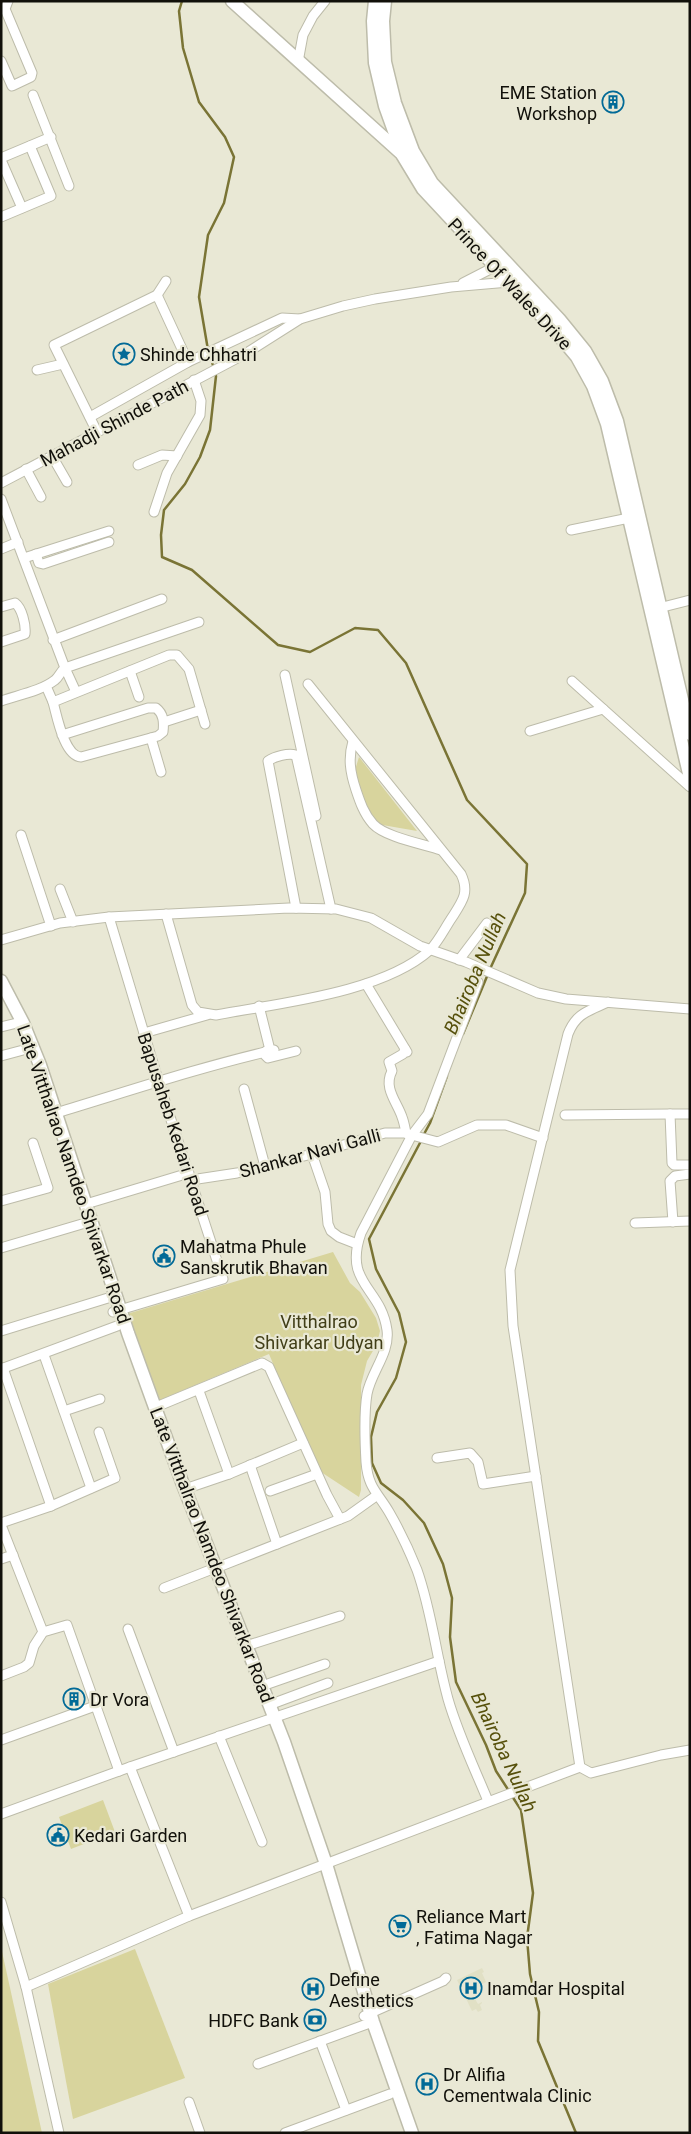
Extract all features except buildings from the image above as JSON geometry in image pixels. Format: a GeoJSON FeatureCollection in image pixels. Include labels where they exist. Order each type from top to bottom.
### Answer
{"type":"FeatureCollection","features":[{"type":"Feature","properties":{"kind":"main road","name":"Prince Of Wales Drive"},"geometry":{"type":"LineString","coordinates":[[375,1],[373,21],[375,63],[385,106],[423,189],[513,279],[577,357],[593,386],[607,424],[629,518],[655,609],[686,697],[690,734]]}},
{"type":"Feature","properties":{"kind":"main road","name":"Prince Of Wales Drive"},"geometry":{"type":"LineString","coordinates":[[385,1],[385,62],[408,154]]}},
{"type":"Feature","properties":{"kind":"main road"},"geometry":{"type":"LineString","coordinates":[[237,3],[298,62],[408,154]]}},
{"type":"Feature","properties":{"kind":"main road","name":"Prince Of Wales Drive"},"geometry":{"type":"LineString","coordinates":[[513,279],[559,319],[585,352],[602,381],[617,421],[690,778]]}},
{"type":"Feature","properties":{"kind":"main road","name":"Late Vitthalrao Namdeo Shivarkar Road"},"geometry":{"type":"LineString","coordinates":[[1,981],[27,1032],[56,1113],[86,1204],[88,1222],[108,1298],[117,1310],[117,1326],[270,1714],[324,1865],[367,2018],[404,2133]]}},
{"type":"Feature","properties":{"kind":"main road","name":"Late Vitthalrao Namdeo Shivarkar Road"},"geometry":{"type":"LineString","coordinates":[[2,996],[17,1024],[27,1049],[117,1310],[156,1407],[213,1569],[262,1686],[270,1714]]}},
{"type":"Feature","properties":{"kind":"main road","name":"Late Vitthalrao Namdeo Shivarkar Road"},"geometry":{"type":"LineString","coordinates":[[367,2018],[412,2133]]}},
{"type":"Feature","properties":{"kind":"street"},"geometry":{"type":"LineString","coordinates":[[1,61],[12,86],[30,77],[32,73],[5,9],[8,1]]}},
{"type":"Feature","properties":{"kind":"street"},"geometry":{"type":"LineString","coordinates":[[298,62],[303,35],[313,16],[325,1]]}},
{"type":"Feature","properties":{"kind":"street"},"geometry":{"type":"LineString","coordinates":[[33,95],[69,186]]}},
{"type":"Feature","properties":{"kind":"street"},"geometry":{"type":"LineString","coordinates":[[22,208],[1,159],[51,137]]}},
{"type":"Feature","properties":{"kind":"street"},"geometry":{"type":"LineString","coordinates":[[1,217],[51,196],[30,146]]}},
{"type":"Feature","properties":{"kind":"street","name":"Mahadji Shinde Path"},"geometry":{"type":"LineString","coordinates":[[450,287],[472,280],[499,264]]}},
{"type":"Feature","properties":{"kind":"street","name":"Mahadji Shinde Path"},"geometry":{"type":"LineString","coordinates":[[1,482],[245,354],[300,319],[343,306],[450,287],[513,279]]}},
{"type":"Feature","properties":{"kind":"street"},"geometry":{"type":"LineString","coordinates":[[97,432],[54,345],[157,295],[166,281]]}},
{"type":"Feature","properties":{"kind":"street"},"geometry":{"type":"LineString","coordinates":[[157,295],[188,362]]}},
{"type":"Feature","properties":{"kind":"street"},"geometry":{"type":"LineString","coordinates":[[90,417],[188,362],[282,318],[300,319]]}},
{"type":"Feature","properties":{"kind":"street"},"geometry":{"type":"LineString","coordinates":[[37,370],[63,364]]}},
{"type":"Feature","properties":{"kind":"street"},"geometry":{"type":"LineString","coordinates":[[154,512],[167,473],[200,416],[201,401],[194,380]]}},
{"type":"Feature","properties":{"kind":"street"},"geometry":{"type":"LineString","coordinates":[[138,465],[162,455],[177,456]]}},
{"type":"Feature","properties":{"kind":"street"},"geometry":{"type":"LineString","coordinates":[[52,456],[67,482]]}},
{"type":"Feature","properties":{"kind":"street"},"geometry":{"type":"LineString","coordinates":[[26,469],[41,498]]}},
{"type":"Feature","properties":{"kind":"street"},"geometry":{"type":"LineString","coordinates":[[1,499],[24,558],[63,670],[76,692]]}},
{"type":"Feature","properties":{"kind":"street"},"geometry":{"type":"LineString","coordinates":[[571,530],[629,518]]}},
{"type":"Feature","properties":{"kind":"street"},"geometry":{"type":"LineString","coordinates":[[24,558],[109,531]]}},
{"type":"Feature","properties":{"kind":"street"},"geometry":{"type":"LineString","coordinates":[[1,549],[18,542]]}},
{"type":"Feature","properties":{"kind":"street"},"geometry":{"type":"LineString","coordinates":[[36,554],[39,562],[43,564],[109,542]]}},
{"type":"Feature","properties":{"kind":"street"},"geometry":{"type":"LineString","coordinates":[[53,640],[162,599]]}},
{"type":"Feature","properties":{"kind":"street"},"geometry":{"type":"LineString","coordinates":[[655,609],[690,600]]}},
{"type":"Feature","properties":{"kind":"street"},"geometry":{"type":"LineString","coordinates":[[1,607],[15,603],[18,605],[26,629],[25,634],[1,642]]}},
{"type":"Feature","properties":{"kind":"street"},"geometry":{"type":"LineString","coordinates":[[1,701],[46,686],[57,679],[63,670],[199,622]]}},
{"type":"Feature","properties":{"kind":"street"},"geometry":{"type":"LineString","coordinates":[[53,702],[169,655],[177,655],[189,669],[205,724]]}},
{"type":"Feature","properties":{"kind":"street"},"geometry":{"type":"LineString","coordinates":[[130,671],[139,697]]}},
{"type":"Feature","properties":{"kind":"street"},"geometry":{"type":"LineString","coordinates":[[285,675],[333,909]]}},
{"type":"Feature","properties":{"kind":"street"},"geometry":{"type":"LineString","coordinates":[[572,681],[690,787]]}},
{"type":"Feature","properties":{"kind":"street"},"geometry":{"type":"LineString","coordinates":[[144,1033],[207,1015],[216,1015],[366,984],[387,977],[431,950],[462,902],[466,885],[461,874],[308,684]]}},
{"type":"Feature","properties":{"kind":"street"},"geometry":{"type":"LineString","coordinates":[[46,686],[53,702],[62,735],[70,752],[75,756],[81,757],[152,738],[163,732],[164,722],[160,711],[156,708],[148,708],[62,735]]}},
{"type":"Feature","properties":{"kind":"street"},"geometry":{"type":"LineString","coordinates":[[530,731],[603,709]]}},
{"type":"Feature","properties":{"kind":"street"},"geometry":{"type":"LineString","coordinates":[[164,722],[201,710]]}},
{"type":"Feature","properties":{"kind":"street"},"geometry":{"type":"LineString","coordinates":[[152,738],[161,772]]}},
{"type":"Feature","properties":{"kind":"street"},"geometry":{"type":"LineString","coordinates":[[353,741],[350,754],[352,778],[364,811],[374,825],[385,832],[442,850]]}},
{"type":"Feature","properties":{"kind":"street"},"geometry":{"type":"LineString","coordinates":[[296,908],[268,761],[272,758],[292,754],[296,756],[333,909]]}},
{"type":"Feature","properties":{"kind":"street"},"geometry":{"type":"LineString","coordinates":[[21,835],[51,926]]}},
{"type":"Feature","properties":{"kind":"street"},"geometry":{"type":"LineString","coordinates":[[60,889],[73,922]]}},
{"type":"Feature","properties":{"kind":"street"},"geometry":{"type":"LineString","coordinates":[[1,940],[51,926],[109,916],[296,908],[333,909],[371,918],[431,950],[538,993],[566,999],[690,1009]]}},
{"type":"Feature","properties":{"kind":"street"},"geometry":{"type":"LineString","coordinates":[[166,914],[192,1005],[198,1012],[207,1015]]}},
{"type":"Feature","properties":{"kind":"street","name":"Bapusaheb Kedari Road"},"geometry":{"type":"LineString","coordinates":[[109,916],[159,1082],[222,1278],[117,1310]]}},
{"type":"Feature","properties":{"kind":"street"},"geometry":{"type":"LineString","coordinates":[[462,961],[487,923]]}},
{"type":"Feature","properties":{"kind":"street"},"geometry":{"type":"LineString","coordinates":[[478,982],[428,1114],[409,1134],[360,1233],[354,1261],[358,1272],[384,1316],[387,1331],[387,1344],[367,1395],[366,1461],[368,1478],[376,1496],[388,1510],[405,1541],[418,1573],[456,1722],[488,1801]]}},
{"type":"Feature","properties":{"kind":"street"},"geometry":{"type":"LineString","coordinates":[[366,984],[407,1052],[389,1062],[392,1072],[389,1078],[389,1088],[409,1134]]}},
{"type":"Feature","properties":{"kind":"street"},"geometry":{"type":"LineString","coordinates":[[580,1767],[513,1326],[510,1270],[572,1023],[580,1015],[608,1002]]}},
{"type":"Feature","properties":{"kind":"street"},"geometry":{"type":"LineString","coordinates":[[259,1006],[270,1050]]}},
{"type":"Feature","properties":{"kind":"street"},"geometry":{"type":"LineString","coordinates":[[1,1027],[17,1024]]}},
{"type":"Feature","properties":{"kind":"street"},"geometry":{"type":"LineString","coordinates":[[1,1056],[27,1049]]}},
{"type":"Feature","properties":{"kind":"street"},"geometry":{"type":"LineString","coordinates":[[56,1113],[200,1068],[270,1050]]}},
{"type":"Feature","properties":{"kind":"street"},"geometry":{"type":"LineString","coordinates":[[270,1050],[265,1055],[268,1058],[296,1052]]}},
{"type":"Feature","properties":{"kind":"street"},"geometry":{"type":"LineString","coordinates":[[244,1089],[265,1166]]}},
{"type":"Feature","properties":{"kind":"street"},"geometry":{"type":"LineString","coordinates":[[670,1114],[672,1163],[674,1165],[690,1165]]}},
{"type":"Feature","properties":{"kind":"street"},"geometry":{"type":"LineString","coordinates":[[565,1115],[690,1114]]}},
{"type":"Feature","properties":{"kind":"street","name":"Shankar Navi Galli"},"geometry":{"type":"LineString","coordinates":[[86,1204],[190,1176],[237,1173],[385,1133],[409,1134],[438,1142],[477,1125],[506,1125],[542,1138]]}},
{"type":"Feature","properties":{"kind":"street"},"geometry":{"type":"LineString","coordinates":[[1,1201],[48,1188],[33,1143]]}},
{"type":"Feature","properties":{"kind":"street"},"geometry":{"type":"LineString","coordinates":[[312,1154],[325,1192],[326,1210],[331,1231],[339,1237],[357,1244]]}},
{"type":"Feature","properties":{"kind":"street"},"geometry":{"type":"LineString","coordinates":[[673,1222],[670,1181],[676,1176],[690,1174]]}},
{"type":"Feature","properties":{"kind":"street"},"geometry":{"type":"LineString","coordinates":[[635,1223],[690,1221]]}},
{"type":"Feature","properties":{"kind":"street"},"geometry":{"type":"LineString","coordinates":[[1,1248],[88,1222]]}},
{"type":"Feature","properties":{"kind":"street"},"geometry":{"type":"LineString","coordinates":[[1,1332],[108,1298]]}},
{"type":"Feature","properties":{"kind":"street"},"geometry":{"type":"LineString","coordinates":[[51,1506],[2,1369],[44,1355],[117,1326]]}},
{"type":"Feature","properties":{"kind":"street"},"geometry":{"type":"LineString","coordinates":[[44,1355],[91,1488]]}},
{"type":"Feature","properties":{"kind":"street"},"geometry":{"type":"LineString","coordinates":[[156,1407],[199,1391],[262,1363],[266,1364],[340,1519]]}},
{"type":"Feature","properties":{"kind":"street"},"geometry":{"type":"LineString","coordinates":[[199,1391],[212,1432],[229,1474]]}},
{"type":"Feature","properties":{"kind":"street"},"geometry":{"type":"LineString","coordinates":[[64,1411],[100,1399]]}},
{"type":"Feature","properties":{"kind":"street"},"geometry":{"type":"LineString","coordinates":[[43,1632],[1,1524],[51,1506],[115,1478],[99,1432]]}},
{"type":"Feature","properties":{"kind":"street"},"geometry":{"type":"LineString","coordinates":[[185,1489],[229,1474],[303,1443]]}},
{"type":"Feature","properties":{"kind":"street"},"geometry":{"type":"LineString","coordinates":[[437,1458],[470,1453],[478,1462],[483,1484],[536,1476]]}},
{"type":"Feature","properties":{"kind":"street"},"geometry":{"type":"LineString","coordinates":[[250,1465],[277,1544]]}},
{"type":"Feature","properties":{"kind":"street"},"geometry":{"type":"LineString","coordinates":[[270,1491],[317,1474]]}},
{"type":"Feature","properties":{"kind":"street"},"geometry":{"type":"LineString","coordinates":[[164,1588],[340,1519],[367,1504],[376,1496]]}},
{"type":"Feature","properties":{"kind":"street"},"geometry":{"type":"LineString","coordinates":[[1,1559],[13,1555]]}},
{"type":"Feature","properties":{"kind":"street"},"geometry":{"type":"LineString","coordinates":[[246,1646],[340,1616]]}},
{"type":"Feature","properties":{"kind":"street"},"geometry":{"type":"LineString","coordinates":[[1,1676],[24,1668],[29,1663],[34,1646],[43,1632],[67,1625],[119,1771]]}},
{"type":"Feature","properties":{"kind":"street"},"geometry":{"type":"LineString","coordinates":[[128,1629],[174,1752]]}},
{"type":"Feature","properties":{"kind":"street"},"geometry":{"type":"LineString","coordinates":[[270,1714],[439,1661]]}},
{"type":"Feature","properties":{"kind":"street"},"geometry":{"type":"LineString","coordinates":[[262,1686],[325,1664]]}},
{"type":"Feature","properties":{"kind":"street"},"geometry":{"type":"LineString","coordinates":[[1,1814],[219,1736],[270,1714],[328,1683]]}},
{"type":"Feature","properties":{"kind":"street"},"geometry":{"type":"LineString","coordinates":[[1,1740],[95,1706]]}},
{"type":"Feature","properties":{"kind":"street"},"geometry":{"type":"LineString","coordinates":[[219,1736],[262,1842]]}},
{"type":"Feature","properties":{"kind":"street"},"geometry":{"type":"LineString","coordinates":[[580,1767],[591,1773],[661,1755],[690,1750]]}},
{"type":"Feature","properties":{"kind":"street"},"geometry":{"type":"LineString","coordinates":[[130,1767],[189,1916]]}},
{"type":"Feature","properties":{"kind":"street"},"geometry":{"type":"LineString","coordinates":[[26,1987],[189,1916],[580,1767]]}},
{"type":"Feature","properties":{"kind":"street"},"geometry":{"type":"LineString","coordinates":[[1,1902],[26,1987],[59,2133]]}},
{"type":"Feature","properties":{"kind":"street"},"geometry":{"type":"LineString","coordinates":[[258,2064],[320,2041],[446,1978]]}},
{"type":"Feature","properties":{"kind":"street"},"geometry":{"type":"LineString","coordinates":[[320,2041],[346,2110]]}},
{"type":"Feature","properties":{"kind":"street"},"geometry":{"type":"LineString","coordinates":[[285,2133],[390,2094]]}},
{"type":"Feature","properties":{"kind":"street"},"geometry":{"type":"LineString","coordinates":[[189,2102],[200,2133]]}},
{"type":"Feature","properties":{"kind":"shaded area","name":"Inamdar Hospital"},"geometry":{"type":"Polygon","coordinates":[[[482,1968],[486,1982],[480,1985],[483,1992],[472,1998],[478,2004],[482,2002],[480,2005],[482,2010],[478,2012],[476,2009],[472,2011],[457,1980],[482,1968]]]}},
{"type":"Feature","properties":{"kind":"green space"},"geometry":{"type":"Polygon","coordinates":[[[359,757],[417,831],[371,823],[355,770],[359,757]]]}},
{"type":"Feature","properties":{"kind":"green space","name":"Vitthalrao Shivarkar Udyan"},"geometry":{"type":"Polygon","coordinates":[[[333,1252],[350,1283],[360,1292],[376,1318],[380,1331],[377,1344],[367,1361],[361,1385],[361,1490],[359,1497],[318,1470],[269,1354],[160,1400],[127,1314],[333,1252]]]}},
{"type":"Feature","properties":{"kind":"green space"},"geometry":{"type":"Polygon","coordinates":[[[103,1800],[115,1832],[71,1849],[59,1817],[103,1800]]]}},
{"type":"Feature","properties":{"kind":"green space"},"geometry":{"type":"Polygon","coordinates":[[[1,1947],[42,2133],[1,2133],[1,1947]]]}},
{"type":"Feature","properties":{"kind":"green space"},"geometry":{"type":"Polygon","coordinates":[[[135,1949],[185,2078],[73,2119],[48,1984],[135,1949]]]}},
{"type":"Feature","properties":{"kind":"waterway","name":"Bhairoba Nullah"},"geometry":{"type":"LineString","coordinates":[[182,1],[179,11],[183,48],[199,102],[225,137],[234,157],[224,203],[208,235],[199,297],[208,350]]}},
{"type":"Feature","properties":{"kind":"waterway","name":"Bhairoba Nullah"},"geometry":{"type":"LineString","coordinates":[[210,355],[216,376],[210,430],[200,457],[185,484],[164,510],[161,535],[162,557],[192,570],[278,645],[310,652],[355,628],[378,630],[406,663],[467,800],[527,864],[525,893],[490,969]]}},
{"type":"Feature","properties":{"kind":"waterway","name":"Bhairoba Nullah"},"geometry":{"type":"LineString","coordinates":[[463,1034],[488,974]]}},
{"type":"Feature","properties":{"kind":"waterway","name":"Bhairoba Nullah"},"geometry":{"type":"LineString","coordinates":[[423,1136],[430,1123],[447,1076]]}},
{"type":"Feature","properties":{"kind":"waterway","name":"Bhairoba Nullah"},"geometry":{"type":"LineString","coordinates":[[421,1141],[369,1239],[376,1269],[399,1313],[406,1342],[396,1378],[377,1412],[371,1437],[372,1463],[381,1483],[403,1500],[424,1523],[443,1564],[452,1598],[450,1637],[456,1682],[486,1745],[496,1771],[509,1791]]}},
{"type":"Feature","properties":{"kind":"waterway","name":"Bhairoba Nullah"},"geometry":{"type":"LineString","coordinates":[[512,1796],[521,1810],[533,1893],[527,1938],[530,1974],[539,2012],[538,2041],[576,2133]]}},
{"type":"Feature","properties":{"kind":"place","name":"EME Station Workshop"},"geometry":{"type":"Point","coordinates":[613,102]}},
{"type":"Feature","properties":{"kind":"place","name":"Shinde Chhatri"},"geometry":{"type":"Point","coordinates":[124,354]}},
{"type":"Feature","properties":{"kind":"place","name":"Mahatma Phule Sanskrutik Bhavan"},"geometry":{"type":"Point","coordinates":[164,1256]}},
{"type":"Feature","properties":{"kind":"place","name":"Dr Vora"},"geometry":{"type":"Point","coordinates":[74,1699]}},
{"type":"Feature","properties":{"kind":"place","name":"Kedari Garden"},"geometry":{"type":"Point","coordinates":[58,1835]}},
{"type":"Feature","properties":{"kind":"place","name":"Reliance Mart , Fatima Nagar"},"geometry":{"type":"Point","coordinates":[400,1926]}},
{"type":"Feature","properties":{"kind":"place","name":"Inamdar Hospital"},"geometry":{"type":"Point","coordinates":[471,1988]}},
{"type":"Feature","properties":{"kind":"place","name":"Define Aesthetics"},"geometry":{"type":"Point","coordinates":[313,1989]}},
{"type":"Feature","properties":{"kind":"place","name":"HDFC Bank"},"geometry":{"type":"Point","coordinates":[315,2020]}},
{"type":"Feature","properties":{"kind":"place","name":"Dr Alifia Cementwala Clinic"},"geometry":{"type":"Point","coordinates":[427,2084]}}]}
